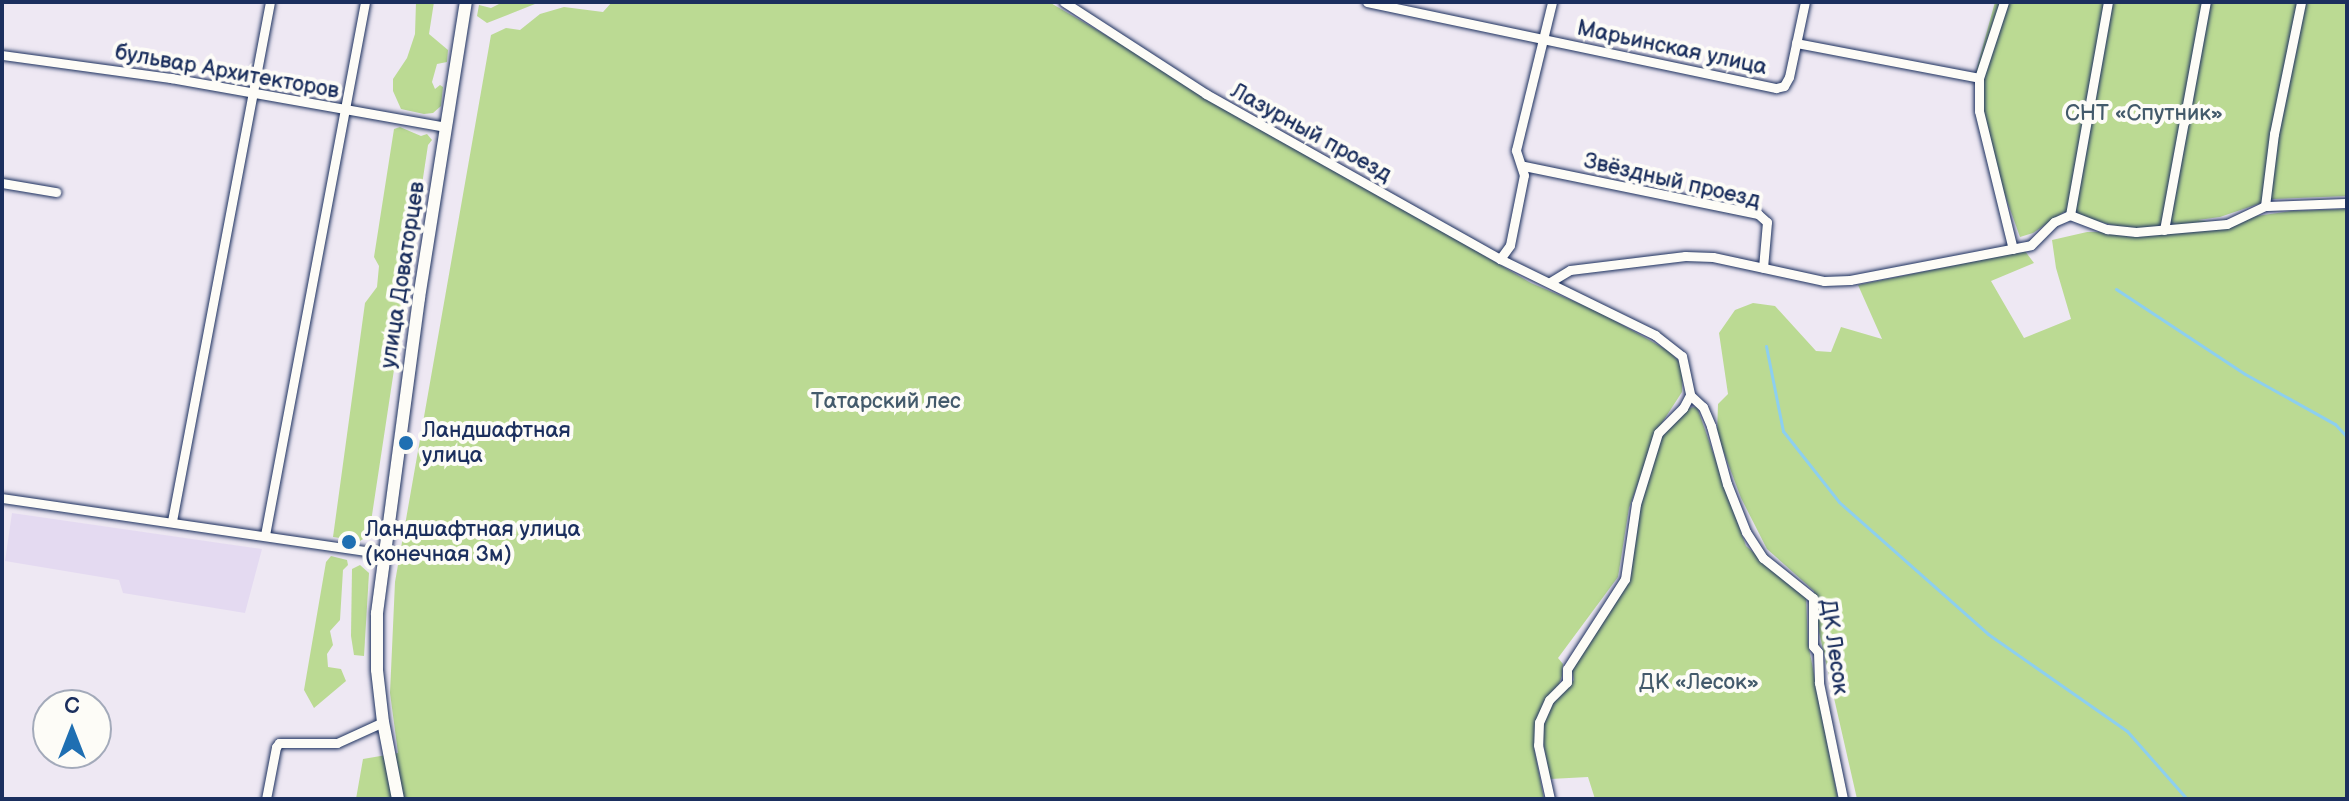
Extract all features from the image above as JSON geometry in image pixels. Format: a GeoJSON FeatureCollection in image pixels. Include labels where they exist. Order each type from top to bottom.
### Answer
{"type":"FeatureCollection","features":[{"type":"Feature","properties":{"kind":"main road","name":"улица Доваторцев"},"geometry":{"type":"LineString","coordinates":[[398,799],[383,722],[377,670],[377,613],[466,2]]}},
{"type":"Feature","properties":{"kind":"street"},"geometry":{"type":"LineString","coordinates":[[172,521],[270,2]]}},
{"type":"Feature","properties":{"kind":"street"},"geometry":{"type":"LineString","coordinates":[[265,535],[365,2]]}},
{"type":"Feature","properties":{"kind":"street","name":"Лазурный проезд"},"geometry":{"type":"LineString","coordinates":[[1064,2],[1206,94],[1500,259],[1550,282]]}},
{"type":"Feature","properties":{"kind":"street","name":"Марьинская улица"},"geometry":{"type":"LineString","coordinates":[[1367,2],[1776,88],[1784,86],[1789,77],[1805,2]]}},
{"type":"Feature","properties":{"kind":"street"},"geometry":{"type":"LineString","coordinates":[[1500,259],[1510,245],[1524,166],[1516,150],[1552,2]]}},
{"type":"Feature","properties":{"kind":"street"},"geometry":{"type":"LineString","coordinates":[[2004,2],[1979,78],[1979,111],[2013,249]]}},
{"type":"Feature","properties":{"kind":"street"},"geometry":{"type":"LineString","coordinates":[[2070,215],[2108,2]]}},
{"type":"Feature","properties":{"kind":"street"},"geometry":{"type":"LineString","coordinates":[[2164,230],[2206,2]]}},
{"type":"Feature","properties":{"kind":"street"},"geometry":{"type":"LineString","coordinates":[[2265,206],[2274,134],[2301,2]]}},
{"type":"Feature","properties":{"kind":"street","name":"Марьинская улица"},"geometry":{"type":"LineString","coordinates":[[1796,43],[1979,78]]}},
{"type":"Feature","properties":{"kind":"street","name":"бульвар Архитекторов"},"geometry":{"type":"LineString","coordinates":[[2,55],[171,78],[446,127]]}},
{"type":"Feature","properties":{"kind":"street","name":"Звёздный проезд"},"geometry":{"type":"LineString","coordinates":[[1524,166],[1758,214],[1767,222],[1763,268]]}},
{"type":"Feature","properties":{"kind":"street"},"geometry":{"type":"LineString","coordinates":[[2,183],[56,192]]}},
{"type":"Feature","properties":{"kind":"street"},"geometry":{"type":"LineString","coordinates":[[1550,282],[1570,270],[1685,256],[1713,257],[1824,281],[1850,280],[2031,245],[2054,222],[2070,215],[2107,229],[2164,230],[2227,224],[2265,206],[2347,203]]}},
{"type":"Feature","properties":{"kind":"street","name":"ДК Лесок"},"geometry":{"type":"LineString","coordinates":[[1550,282],[1655,335],[1682,356],[1690,395],[1703,407],[1711,426],[1727,484],[1746,532],[1763,558],[1813,598],[1813,646],[1818,652],[1819,683],[1843,799]]}},
{"type":"Feature","properties":{"kind":"street"},"geometry":{"type":"LineString","coordinates":[[1550,799],[1538,745],[1539,722],[1549,700],[1567,682],[1567,669],[1625,579],[1636,504],[1658,433],[1683,408],[1690,395]]}},
{"type":"Feature","properties":{"kind":"street"},"geometry":{"type":"LineString","coordinates":[[2,498],[384,554]]}},
{"type":"Feature","properties":{"kind":"street"},"geometry":{"type":"LineString","coordinates":[[266,799],[279,743],[337,743],[383,722]]}},
{"type":"Feature","properties":{"kind":"shaded area"},"geometry":{"type":"Polygon","coordinates":[[[12,513],[262,549],[245,613],[123,593],[119,580],[5,561],[12,513]]]}},
{"type":"Feature","properties":{"kind":"green space"},"geometry":{"type":"Polygon","coordinates":[[[416,2],[434,2],[429,34],[448,50],[447,62],[437,64],[432,82],[435,89],[440,85],[443,87],[441,106],[433,113],[401,109],[393,91],[393,79],[407,58],[415,34],[416,2]]]}},
{"type":"Feature","properties":{"kind":"green space"},"geometry":{"type":"Polygon","coordinates":[[[503,2],[540,2],[487,23],[477,16],[479,5],[491,8],[503,2]]]}},
{"type":"Feature","properties":{"kind":"green space","name":"Татарский лес"},"geometry":{"type":"Polygon","coordinates":[[[612,2],[1049,2],[1531,283],[1599,312],[1669,351],[1683,366],[1682,392],[1658,429],[1629,508],[1618,577],[1558,658],[1563,664],[1562,676],[1551,705],[1574,680],[1572,670],[1631,576],[1639,503],[1661,434],[1686,408],[1697,407],[1746,546],[1806,597],[1808,643],[1838,799],[1595,799],[1588,777],[1550,779],[1541,730],[1534,748],[1544,799],[356,799],[363,759],[398,753],[390,693],[395,582],[491,35],[506,28],[520,30],[540,14],[564,7],[603,12],[612,2]]]}},
{"type":"Feature","properties":{"kind":"green space","name":"СНТ «Спутник»"},"geometry":{"type":"Polygon","coordinates":[[[1995,2],[2347,2],[2347,196],[2273,199],[2220,217],[2198,220],[2214,222],[2291,211],[2347,209],[2347,799],[1857,799],[1819,632],[1814,591],[1767,549],[1741,498],[1717,434],[1718,404],[1728,394],[1719,333],[1735,310],[1753,303],[1775,306],[1816,351],[1831,352],[1841,327],[1882,339],[1858,285],[2025,251],[2034,263],[1991,281],[2024,338],[2071,319],[2056,268],[2052,240],[2087,232],[2147,231],[2178,222],[2145,229],[2119,227],[2064,212],[2033,233],[2020,237],[1977,117],[1976,71],[1995,2]]]}},
{"type":"Feature","properties":{"kind":"green space"},"geometry":{"type":"Polygon","coordinates":[[[400,127],[421,136],[427,134],[432,140],[428,145],[369,535],[360,541],[333,537],[365,303],[377,287],[379,266],[374,257],[394,129],[400,127]]]}},
{"type":"Feature","properties":{"kind":"green space"},"geometry":{"type":"Polygon","coordinates":[[[331,556],[347,560],[348,565],[343,570],[340,620],[330,631],[333,645],[327,654],[328,667],[341,669],[346,681],[314,708],[304,690],[326,562],[331,556]]]}},
{"type":"Feature","properties":{"kind":"green space"},"geometry":{"type":"Polygon","coordinates":[[[360,565],[369,573],[364,656],[354,655],[351,636],[352,569],[360,565]]]}},
{"type":"Feature","properties":{"kind":"waterway"},"geometry":{"type":"LineString","coordinates":[[2116,289],[2245,374],[2335,424],[2347,437]]}},
{"type":"Feature","properties":{"kind":"waterway"},"geometry":{"type":"LineString","coordinates":[[1766,346],[1783,431],[1839,502],[1988,634],[2127,731],[2187,799]]}},
{"type":"Feature","properties":{"kind":"place","name":"Ландшафтная улица"},"geometry":{"type":"Point","coordinates":[406,443]}},
{"type":"Feature","properties":{"kind":"place","name":"Ландшафтная улица (конечная 3м)"},"geometry":{"type":"Point","coordinates":[349,542]}},
{"type":"Feature","properties":{"kind":"park label","name":"ДК «Лесок»"},"geometry":{"type":"Point","coordinates":[1699,683]}}]}
